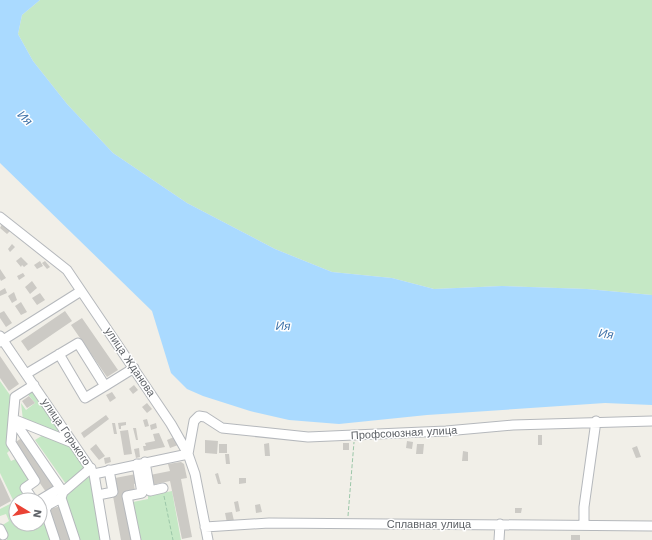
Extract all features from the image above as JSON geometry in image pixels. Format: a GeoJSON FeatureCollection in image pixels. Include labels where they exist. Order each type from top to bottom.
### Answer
{"type":"FeatureCollection","features":[{"type":"Feature","properties":{"kind":"street","name":"улица Жданова"},"geometry":{"type":"LineString","coordinates":[[0,217],[67,270],[134,368],[188,454],[195,474],[207,540]]}},
{"type":"Feature","properties":{"kind":"street"},"geometry":{"type":"LineString","coordinates":[[1,339],[81,291]]}},
{"type":"Feature","properties":{"kind":"street","name":"улица Горького"},"geometry":{"type":"LineString","coordinates":[[1,339],[93,471],[106,540]]}},
{"type":"Feature","properties":{"kind":"street"},"geometry":{"type":"LineString","coordinates":[[26,374],[78,342],[105,386]]}},
{"type":"Feature","properties":{"kind":"street"},"geometry":{"type":"LineString","coordinates":[[59,354],[85,398],[134,368]]}},
{"type":"Feature","properties":{"kind":"street"},"geometry":{"type":"LineString","coordinates":[[28,492],[26,488],[35,481],[11,443],[15,397],[34,385]]}},
{"type":"Feature","properties":{"kind":"street","name":"Профсоюзная улица"},"geometry":{"type":"LineString","coordinates":[[188,454],[194,421],[199,416],[205,416],[222,428],[308,437],[596,421],[652,421]]}},
{"type":"Feature","properties":{"kind":"street"},"geometry":{"type":"LineString","coordinates":[[13,419],[73,443]]}},
{"type":"Feature","properties":{"kind":"street"},"geometry":{"type":"LineString","coordinates":[[13,419],[62,493],[75,540]]}},
{"type":"Feature","properties":{"kind":"street"},"geometry":{"type":"LineString","coordinates":[[584,525],[584,507],[596,421]]}},
{"type":"Feature","properties":{"kind":"street"},"geometry":{"type":"LineString","coordinates":[[55,540],[45,510],[48,505],[62,493],[93,471],[109,470],[188,454]]}},
{"type":"Feature","properties":{"kind":"street"},"geometry":{"type":"LineString","coordinates":[[141,463],[150,491],[163,488]]}},
{"type":"Feature","properties":{"kind":"street"},"geometry":{"type":"LineString","coordinates":[[136,540],[127,496],[142,492],[141,463]]}},
{"type":"Feature","properties":{"kind":"street"},"geometry":{"type":"LineString","coordinates":[[98,495],[113,492],[109,470]]}},
{"type":"Feature","properties":{"kind":"street"},"geometry":{"type":"LineString","coordinates":[[48,497],[62,493]]}},
{"type":"Feature","properties":{"kind":"street","name":"Сплавная улица"},"geometry":{"type":"LineString","coordinates":[[205,527],[269,523],[652,526]]}},
{"type":"Feature","properties":{"kind":"street"},"geometry":{"type":"LineString","coordinates":[[499,540],[500,524]]}},
{"type":"Feature","properties":{"kind":"path"},"geometry":{"type":"LineString","coordinates":[[348,524],[354,435]]}},
{"type":"Feature","properties":{"kind":"path"},"geometry":{"type":"LineString","coordinates":[[163,488],[173,540]]}},
{"type":"Feature","properties":{"kind":"green space"},"geometry":{"type":"Polygon","coordinates":[[[40,0],[652,0],[652,295],[587,289],[502,286],[434,289],[392,278],[332,272],[275,249],[187,203],[113,153],[67,104],[33,61],[18,34],[22,15],[40,0]]]}},
{"type":"Feature","properties":{"kind":"green space"},"geometry":{"type":"Polygon","coordinates":[[[0,381],[10,395],[9,451],[7,453],[11,461],[18,458],[32,480],[31,492],[9,492],[0,473],[0,381]]]}},
{"type":"Feature","properties":{"kind":"green space"},"geometry":{"type":"Polygon","coordinates":[[[26,392],[34,392],[63,436],[23,420],[21,403],[26,410],[35,403],[26,392]]]}},
{"type":"Feature","properties":{"kind":"green space"},"geometry":{"type":"Polygon","coordinates":[[[43,435],[71,446],[86,468],[66,484],[35,440],[43,435]]]}},
{"type":"Feature","properties":{"kind":"green space"},"geometry":{"type":"Polygon","coordinates":[[[91,475],[100,540],[78,540],[65,497],[91,475]]]}},
{"type":"Feature","properties":{"kind":"green space"},"geometry":{"type":"Polygon","coordinates":[[[172,491],[181,540],[141,540],[133,502],[148,499],[148,496],[172,491]]]}},
{"type":"Feature","properties":{"kind":"green space"},"geometry":{"type":"Polygon","coordinates":[[[8,505],[8,519],[6,514],[0,516],[0,509],[8,505]]]}},
{"type":"Feature","properties":{"kind":"green space"},"geometry":{"type":"Polygon","coordinates":[[[8,522],[8,532],[48,532],[48,528],[52,540],[7,540],[1,526],[8,522]]]}},
{"type":"Feature","properties":{"kind":"water","name":"Ия"},"geometry":{"type":"Polygon","coordinates":[[[0,0],[40,0],[22,15],[18,34],[33,61],[67,104],[113,153],[187,203],[275,249],[332,272],[392,278],[434,289],[502,286],[587,289],[652,295],[652,405],[605,403],[427,415],[339,424],[289,420],[250,411],[203,396],[187,389],[171,373],[152,311],[0,163],[0,0]]]}},
{"type":"Feature","properties":{"kind":"building"},"geometry":{"type":"Polygon","coordinates":[[[2,224],[10,231],[7,234],[0,228],[2,224]]]}},
{"type":"Feature","properties":{"kind":"building"},"geometry":{"type":"Polygon","coordinates":[[[12,244],[15,247],[10,252],[8,249],[12,244]]]}},
{"type":"Feature","properties":{"kind":"building"},"geometry":{"type":"Polygon","coordinates":[[[21,257],[28,264],[24,267],[22,265],[21,267],[16,261],[21,257]]]}},
{"type":"Feature","properties":{"kind":"building"},"geometry":{"type":"Polygon","coordinates":[[[40,261],[43,266],[37,269],[34,265],[40,261]]]}},
{"type":"Feature","properties":{"kind":"building"},"geometry":{"type":"Polygon","coordinates":[[[45,261],[50,267],[47,269],[42,263],[45,261]]]}},
{"type":"Feature","properties":{"kind":"building"},"geometry":{"type":"Polygon","coordinates":[[[0,269],[6,278],[1,281],[0,279],[0,269]]]}},
{"type":"Feature","properties":{"kind":"building"},"geometry":{"type":"Polygon","coordinates":[[[23,273],[25,276],[19,280],[17,276],[23,273]]]}},
{"type":"Feature","properties":{"kind":"building"},"geometry":{"type":"Polygon","coordinates":[[[32,281],[37,288],[30,294],[25,287],[32,281]]]}},
{"type":"Feature","properties":{"kind":"building"},"geometry":{"type":"Polygon","coordinates":[[[5,288],[7,293],[0,296],[0,291],[5,288]]]}},
{"type":"Feature","properties":{"kind":"building"},"geometry":{"type":"Polygon","coordinates":[[[14,292],[17,300],[12,303],[8,296],[14,292]]]}},
{"type":"Feature","properties":{"kind":"building"},"geometry":{"type":"Polygon","coordinates":[[[40,293],[45,300],[37,305],[32,298],[40,293]]]}},
{"type":"Feature","properties":{"kind":"building"},"geometry":{"type":"Polygon","coordinates":[[[21,302],[27,312],[21,315],[15,306],[21,302]]]}},
{"type":"Feature","properties":{"kind":"building"},"geometry":{"type":"Polygon","coordinates":[[[4,311],[12,323],[6,327],[0,318],[0,313],[4,311]]]}},
{"type":"Feature","properties":{"kind":"building"},"geometry":{"type":"Polygon","coordinates":[[[65,311],[72,321],[28,351],[21,341],[65,311]]]}},
{"type":"Feature","properties":{"kind":"building"},"geometry":{"type":"Polygon","coordinates":[[[82,318],[118,370],[107,377],[71,325],[82,318]]]}},
{"type":"Feature","properties":{"kind":"building"},"geometry":{"type":"Polygon","coordinates":[[[0,356],[19,384],[9,391],[0,378],[0,356]]]}},
{"type":"Feature","properties":{"kind":"building"},"geometry":{"type":"Polygon","coordinates":[[[134,385],[138,390],[133,394],[129,389],[134,385]]]}},
{"type":"Feature","properties":{"kind":"building"},"geometry":{"type":"Polygon","coordinates":[[[112,392],[116,398],[110,402],[106,395],[112,392]]]}},
{"type":"Feature","properties":{"kind":"building"},"geometry":{"type":"Polygon","coordinates":[[[29,396],[35,403],[27,408],[22,401],[29,396]]]}},
{"type":"Feature","properties":{"kind":"building"},"geometry":{"type":"Polygon","coordinates":[[[147,403],[152,409],[147,413],[142,407],[147,403]]]}},
{"type":"Feature","properties":{"kind":"building"},"geometry":{"type":"Polygon","coordinates":[[[106,415],[109,419],[84,438],[81,433],[106,415]]]}},
{"type":"Feature","properties":{"kind":"building"},"geometry":{"type":"Polygon","coordinates":[[[147,419],[149,426],[145,427],[143,420],[147,419]]]}},
{"type":"Feature","properties":{"kind":"building"},"geometry":{"type":"Polygon","coordinates":[[[126,422],[126,425],[121,426],[121,429],[119,429],[118,423],[126,422]]]}},
{"type":"Feature","properties":{"kind":"building"},"geometry":{"type":"Polygon","coordinates":[[[112,423],[115,423],[117,434],[114,434],[112,423]]]}},
{"type":"Feature","properties":{"kind":"building"},"geometry":{"type":"Polygon","coordinates":[[[156,423],[157,428],[151,430],[150,425],[156,423]]]}},
{"type":"Feature","properties":{"kind":"building"},"geometry":{"type":"Polygon","coordinates":[[[133,428],[136,428],[138,440],[136,440],[133,428]]]}},
{"type":"Feature","properties":{"kind":"building"},"geometry":{"type":"Polygon","coordinates":[[[128,430],[132,454],[124,455],[120,431],[128,430]]]}},
{"type":"Feature","properties":{"kind":"building"},"geometry":{"type":"Polygon","coordinates":[[[159,433],[165,447],[144,451],[143,446],[146,446],[145,443],[155,441],[153,434],[159,433]]]}},
{"type":"Feature","properties":{"kind":"building"},"geometry":{"type":"Polygon","coordinates":[[[538,435],[542,435],[542,445],[538,445],[538,435]]]}},
{"type":"Feature","properties":{"kind":"building"},"geometry":{"type":"Polygon","coordinates":[[[23,437],[56,486],[46,492],[13,444],[23,437]]]}},
{"type":"Feature","properties":{"kind":"building"},"geometry":{"type":"Polygon","coordinates":[[[174,437],[178,445],[170,448],[167,440],[174,437]]]}},
{"type":"Feature","properties":{"kind":"building"},"geometry":{"type":"Polygon","coordinates":[[[205,440],[218,441],[217,454],[205,453],[205,440]]]}},
{"type":"Feature","properties":{"kind":"building"},"geometry":{"type":"Polygon","coordinates":[[[407,441],[413,442],[412,449],[406,448],[407,441]]]}},
{"type":"Feature","properties":{"kind":"building"},"geometry":{"type":"Polygon","coordinates":[[[269,443],[270,456],[265,456],[264,444],[269,443]]]}},
{"type":"Feature","properties":{"kind":"building"},"geometry":{"type":"Polygon","coordinates":[[[343,443],[349,443],[349,450],[343,450],[343,443]]]}},
{"type":"Feature","properties":{"kind":"building"},"geometry":{"type":"Polygon","coordinates":[[[96,444],[105,456],[99,460],[90,449],[96,444]]]}},
{"type":"Feature","properties":{"kind":"building"},"geometry":{"type":"Polygon","coordinates":[[[219,444],[227,444],[227,453],[219,453],[219,444]]]}},
{"type":"Feature","properties":{"kind":"building"},"geometry":{"type":"Polygon","coordinates":[[[417,444],[424,444],[423,454],[416,454],[417,444]]]}},
{"type":"Feature","properties":{"kind":"building"},"geometry":{"type":"Polygon","coordinates":[[[637,446],[641,457],[636,458],[632,448],[637,446]]]}},
{"type":"Feature","properties":{"kind":"building"},"geometry":{"type":"Polygon","coordinates":[[[139,448],[140,457],[136,458],[134,449],[139,448]]]}},
{"type":"Feature","properties":{"kind":"building"},"geometry":{"type":"Polygon","coordinates":[[[463,451],[468,452],[468,461],[462,461],[463,451]]]}},
{"type":"Feature","properties":{"kind":"building"},"geometry":{"type":"Polygon","coordinates":[[[225,454],[229,454],[230,464],[226,464],[225,454]]]}},
{"type":"Feature","properties":{"kind":"building"},"geometry":{"type":"Polygon","coordinates":[[[110,457],[111,462],[105,464],[104,458],[110,457]]]}},
{"type":"Feature","properties":{"kind":"building"},"geometry":{"type":"Polygon","coordinates":[[[181,462],[184,464],[187,478],[181,479],[192,537],[182,539],[170,481],[152,485],[150,475],[170,471],[168,464],[181,462]]]}},
{"type":"Feature","properties":{"kind":"building"},"geometry":{"type":"Polygon","coordinates":[[[218,473],[221,484],[218,484],[215,474],[218,473]]]}},
{"type":"Feature","properties":{"kind":"building"},"geometry":{"type":"Polygon","coordinates":[[[136,474],[137,483],[134,484],[135,492],[123,494],[132,540],[121,540],[113,496],[118,495],[115,478],[136,474]]]}},
{"type":"Feature","properties":{"kind":"building"},"geometry":{"type":"Polygon","coordinates":[[[0,477],[8,494],[8,503],[0,507],[0,477]]]}},
{"type":"Feature","properties":{"kind":"building"},"geometry":{"type":"Polygon","coordinates":[[[239,478],[246,478],[246,483],[239,484],[239,478]]]}},
{"type":"Feature","properties":{"kind":"building"},"geometry":{"type":"Polygon","coordinates":[[[238,501],[240,511],[236,512],[234,502],[238,501]]]}},
{"type":"Feature","properties":{"kind":"building"},"geometry":{"type":"Polygon","coordinates":[[[260,504],[262,512],[256,513],[255,505],[260,504]]]}},
{"type":"Feature","properties":{"kind":"building"},"geometry":{"type":"Polygon","coordinates":[[[61,506],[71,540],[60,540],[50,509],[61,506]]]}},
{"type":"Feature","properties":{"kind":"building"},"geometry":{"type":"Polygon","coordinates":[[[515,508],[522,508],[521,513],[515,513],[515,508]]]}},
{"type":"Feature","properties":{"kind":"building"},"geometry":{"type":"Polygon","coordinates":[[[232,512],[234,521],[227,523],[225,513],[232,512]]]}},
{"type":"Feature","properties":{"kind":"building"},"geometry":{"type":"Polygon","coordinates":[[[571,535],[580,535],[580,540],[571,540],[571,535]]]}}]}
